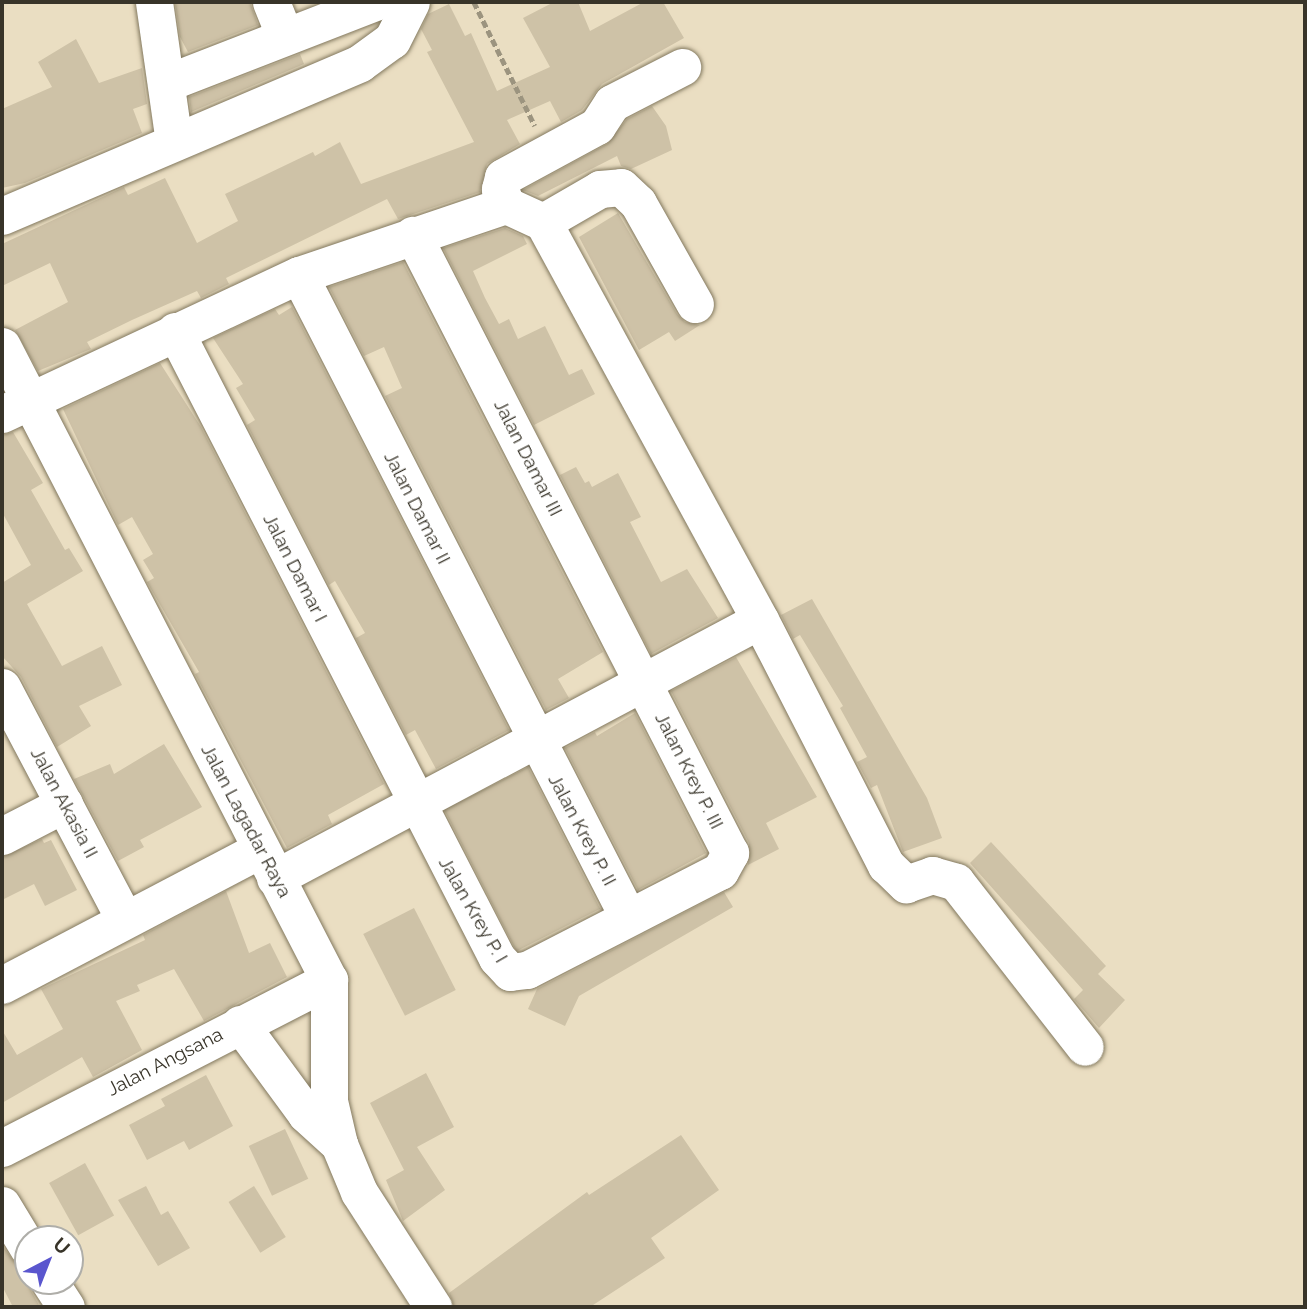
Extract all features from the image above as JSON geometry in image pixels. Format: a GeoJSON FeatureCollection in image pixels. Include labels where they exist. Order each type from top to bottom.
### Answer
{"type":"FeatureCollection","features":[{"type":"Feature","properties":{"kind":"street"},"geometry":{"type":"LineString","coordinates":[[154,2],[169,82],[174,142]]}},
{"type":"Feature","properties":{"kind":"street"},"geometry":{"type":"LineString","coordinates":[[271,2],[284,35]]}},
{"type":"Feature","properties":{"kind":"street"},"geometry":{"type":"LineString","coordinates":[[169,82],[284,35],[375,2]]}},
{"type":"Feature","properties":{"kind":"street"},"geometry":{"type":"LineString","coordinates":[[2,216],[360,63],[392,40],[411,2]]}},
{"type":"Feature","properties":{"kind":"street"},"geometry":{"type":"LineString","coordinates":[[506,205],[500,189],[503,177],[597,126],[612,103],[682,67]]}},
{"type":"Feature","properties":{"kind":"street"},"geometry":{"type":"LineString","coordinates":[[543,222],[600,189],[621,187],[638,203],[695,304]]}},
{"type":"Feature","properties":{"kind":"street"},"geometry":{"type":"LineString","coordinates":[[16,407],[299,275],[506,205],[543,222],[760,620],[892,874],[906,884],[942,874],[956,882],[1085,1046]]}},
{"type":"Feature","properties":{"kind":"street","name":"Jalan Damar III"},"geometry":{"type":"LineString","coordinates":[[413,236],[642,680]]}},
{"type":"Feature","properties":{"kind":"street","name":"Jalan Damar II"},"geometry":{"type":"LineString","coordinates":[[299,275],[535,742]]}},
{"type":"Feature","properties":{"kind":"street","name":"Jalan Damar I"},"geometry":{"type":"LineString","coordinates":[[175,331],[416,806]]}},
{"type":"Feature","properties":{"kind":"street","name":"Jalan Lagadar Raya"},"geometry":{"type":"LineString","coordinates":[[2,346],[16,407],[329,980],[329,1101],[339,1144],[359,1192],[432,1307]]}},
{"type":"Feature","properties":{"kind":"street"},"geometry":{"type":"LineString","coordinates":[[2,985],[125,920],[416,806],[642,680],[760,620]]}},
{"type":"Feature","properties":{"kind":"street","name":"Jalan Krey P. III"},"geometry":{"type":"LineString","coordinates":[[628,918],[728,863],[730,853],[642,680]]}},
{"type":"Feature","properties":{"kind":"street","name":"Jalan Akasia II"},"geometry":{"type":"LineString","coordinates":[[3,693],[125,920]]}},
{"type":"Feature","properties":{"kind":"street","name":"Jalan Krey P. II"},"geometry":{"type":"LineString","coordinates":[[535,742],[628,918]]}},
{"type":"Feature","properties":{"kind":"street"},"geometry":{"type":"LineString","coordinates":[[2,836],[64,804]]}},
{"type":"Feature","properties":{"kind":"street","name":"Jalan Krey P. I"},"geometry":{"type":"LineString","coordinates":[[416,806],[496,958],[510,972],[527,970],[628,918]]}},
{"type":"Feature","properties":{"kind":"street","name":"Jalan Angsana"},"geometry":{"type":"LineString","coordinates":[[2,1148],[329,980]]}},
{"type":"Feature","properties":{"kind":"street"},"geometry":{"type":"LineString","coordinates":[[240,1024],[306,1114],[339,1144]]}},
{"type":"Feature","properties":{"kind":"path"},"geometry":{"type":"LineString","coordinates":[[474,2],[548,152]]}},
{"type":"Feature","properties":{"kind":"building"},"geometry":{"type":"Polygon","coordinates":[[[175,2],[250,2],[258,25],[188,52],[180,37],[175,2]]]}},
{"type":"Feature","properties":{"kind":"building"},"geometry":{"type":"Polygon","coordinates":[[[554,2],[578,2],[590,31],[644,2],[663,2],[684,38],[602,84],[582,110],[561,122],[550,101],[507,120],[520,144],[487,164],[480,192],[398,219],[387,199],[226,278],[229,284],[201,298],[197,291],[132,320],[87,342],[91,349],[38,371],[15,330],[68,302],[50,263],[2,286],[2,244],[124,187],[128,195],[165,178],[197,243],[238,221],[225,194],[313,152],[315,156],[340,142],[361,184],[474,142],[427,52],[432,50],[421,29],[428,14],[449,4],[465,36],[471,33],[497,91],[550,67],[523,18],[554,2]]]}},
{"type":"Feature","properties":{"kind":"building"},"geometry":{"type":"Polygon","coordinates":[[[76,39],[99,83],[142,68],[147,104],[133,109],[142,133],[25,183],[2,188],[2,109],[52,87],[38,62],[76,39]]]}},
{"type":"Feature","properties":{"kind":"building"},"geometry":{"type":"Polygon","coordinates":[[[300,54],[304,64],[191,112],[189,97],[300,54]]]}},
{"type":"Feature","properties":{"kind":"building"},"geometry":{"type":"Polygon","coordinates":[[[652,106],[666,126],[672,150],[631,169],[621,166],[617,156],[538,196],[523,190],[607,144],[627,119],[652,106]]]}},
{"type":"Feature","properties":{"kind":"building"},"geometry":{"type":"Polygon","coordinates":[[[618,213],[677,314],[685,322],[700,325],[675,341],[669,332],[639,350],[579,237],[618,213]]]}},
{"type":"Feature","properties":{"kind":"building"},"geometry":{"type":"Polygon","coordinates":[[[505,228],[523,236],[527,244],[473,271],[499,324],[509,319],[518,339],[545,326],[569,375],[582,369],[595,394],[534,425],[443,248],[505,228]]]}},
{"type":"Feature","properties":{"kind":"building"},"geometry":{"type":"Polygon","coordinates":[[[403,262],[603,652],[558,679],[569,698],[546,710],[385,396],[402,388],[384,347],[364,356],[329,287],[403,262]]]}},
{"type":"Feature","properties":{"kind":"building"},"geometry":{"type":"Polygon","coordinates":[[[292,307],[509,730],[436,769],[415,730],[406,735],[356,638],[365,633],[335,581],[329,585],[247,425],[255,420],[236,388],[243,384],[213,338],[275,309],[279,315],[292,307]]]}},
{"type":"Feature","properties":{"kind":"building"},"geometry":{"type":"Polygon","coordinates":[[[160,363],[201,427],[384,784],[328,815],[332,824],[287,848],[195,674],[199,672],[147,582],[154,578],[143,560],[153,554],[132,517],[118,525],[63,409],[160,363]]]}},
{"type":"Feature","properties":{"kind":"building"},"geometry":{"type":"Polygon","coordinates":[[[13,432],[43,483],[31,490],[65,550],[69,548],[83,571],[27,604],[62,666],[102,646],[122,685],[79,706],[91,726],[57,747],[21,677],[2,656],[2,583],[31,565],[2,512],[2,435],[13,432]]]}},
{"type":"Feature","properties":{"kind":"building"},"geometry":{"type":"Polygon","coordinates":[[[576,467],[585,483],[589,481],[592,487],[618,473],[641,517],[630,522],[661,582],[687,569],[718,618],[651,654],[560,475],[576,467]]]}},
{"type":"Feature","properties":{"kind":"building"},"geometry":{"type":"Polygon","coordinates":[[[812,599],[927,798],[942,838],[903,852],[877,785],[871,788],[857,762],[867,757],[840,708],[843,706],[800,635],[793,639],[781,615],[812,599]]]}},
{"type":"Feature","properties":{"kind":"building"},"geometry":{"type":"Polygon","coordinates":[[[736,657],[817,797],[766,823],[779,849],[748,865],[749,843],[671,691],[736,657]]]}},
{"type":"Feature","properties":{"kind":"building"},"geometry":{"type":"Polygon","coordinates":[[[635,713],[706,853],[638,890],[565,748],[595,732],[597,736],[635,713]]]}},
{"type":"Feature","properties":{"kind":"building"},"geometry":{"type":"Polygon","coordinates":[[[164,744],[202,807],[140,840],[144,847],[118,861],[74,779],[110,764],[114,774],[164,744]]]}},
{"type":"Feature","properties":{"kind":"building"},"geometry":{"type":"Polygon","coordinates":[[[528,767],[600,909],[516,951],[444,810],[528,767]]]}},
{"type":"Feature","properties":{"kind":"building"},"geometry":{"type":"Polygon","coordinates":[[[42,839],[44,843],[51,840],[77,890],[45,906],[34,884],[2,900],[2,857],[42,839]]]}},
{"type":"Feature","properties":{"kind":"building"},"geometry":{"type":"Polygon","coordinates":[[[991,842],[1106,966],[1098,974],[1125,1000],[1099,1028],[1074,999],[1083,990],[970,863],[991,842]]]}},
{"type":"Feature","properties":{"kind":"building"},"geometry":{"type":"Polygon","coordinates":[[[226,891],[249,953],[270,943],[287,977],[204,1021],[174,969],[137,985],[140,991],[116,1001],[142,1050],[93,1077],[82,1057],[2,1103],[2,1030],[17,1055],[63,1029],[41,989],[145,940],[143,935],[226,891]]]}},
{"type":"Feature","properties":{"kind":"building"},"geometry":{"type":"Polygon","coordinates":[[[724,892],[733,907],[579,996],[565,1026],[528,1009],[537,989],[724,892]]]}},
{"type":"Feature","properties":{"kind":"building"},"geometry":{"type":"Polygon","coordinates":[[[414,908],[456,990],[405,1016],[363,934],[414,908]]]}},
{"type":"Feature","properties":{"kind":"building"},"geometry":{"type":"Polygon","coordinates":[[[426,1073],[454,1127],[417,1147],[445,1190],[403,1221],[386,1180],[404,1170],[370,1103],[426,1073]]]}},
{"type":"Feature","properties":{"kind":"building"},"geometry":{"type":"Polygon","coordinates":[[[206,1075],[233,1126],[189,1150],[184,1141],[147,1160],[129,1125],[165,1106],[161,1099],[206,1075]]]}},
{"type":"Feature","properties":{"kind":"building"},"geometry":{"type":"Polygon","coordinates":[[[285,1129],[308,1179],[272,1196],[249,1146],[285,1129]]]}},
{"type":"Feature","properties":{"kind":"building"},"geometry":{"type":"Polygon","coordinates":[[[681,1135],[719,1190],[651,1238],[665,1258],[590,1307],[454,1307],[449,1293],[587,1192],[589,1195],[681,1135]]]}},
{"type":"Feature","properties":{"kind":"building"},"geometry":{"type":"Polygon","coordinates":[[[85,1163],[114,1215],[84,1232],[84,1225],[72,1225],[49,1183],[85,1163]]]}},
{"type":"Feature","properties":{"kind":"building"},"geometry":{"type":"Polygon","coordinates":[[[146,1186],[161,1215],[168,1211],[190,1248],[158,1266],[118,1200],[146,1186]]]}},
{"type":"Feature","properties":{"kind":"building"},"geometry":{"type":"Polygon","coordinates":[[[254,1186],[286,1237],[260,1253],[229,1202],[254,1186]]]}},
{"type":"Feature","properties":{"kind":"building"},"geometry":{"type":"Polygon","coordinates":[[[2,1245],[14,1262],[14,1295],[33,1295],[40,1307],[13,1307],[2,1286],[2,1245]]]}}]}
